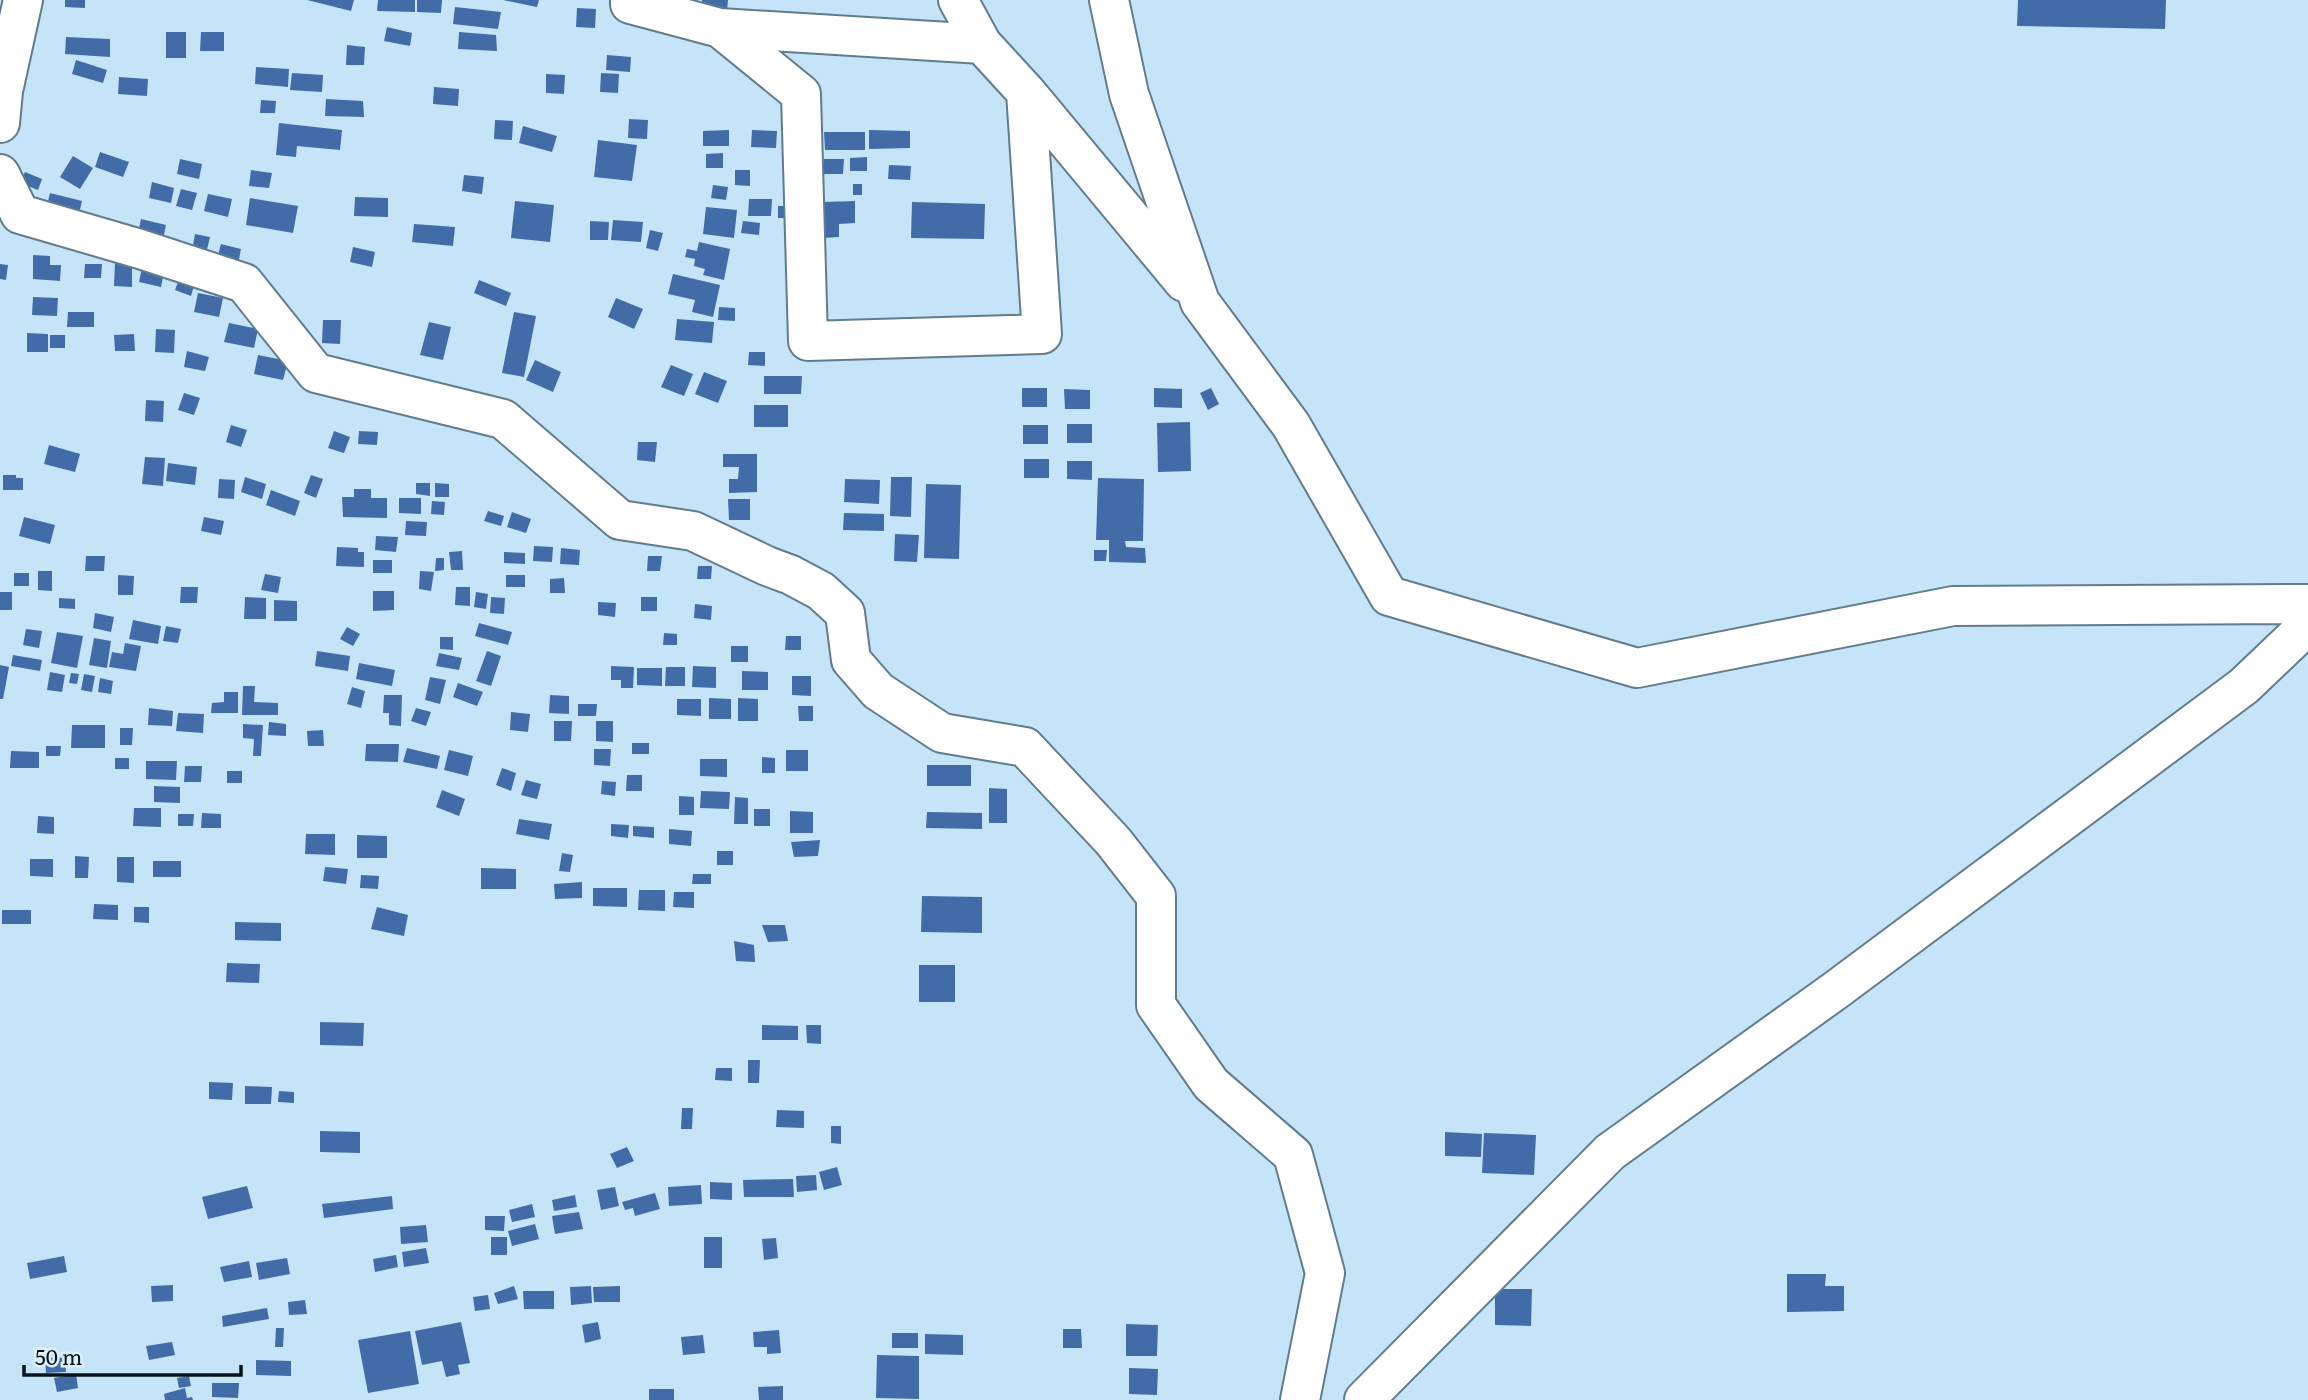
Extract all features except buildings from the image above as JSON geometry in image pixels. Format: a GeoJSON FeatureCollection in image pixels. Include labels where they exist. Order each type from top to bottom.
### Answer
{"type":"FeatureCollection","features":[{"type":"Feature","properties":{"kind":"street"},"geometry":{"type":"LineString","coordinates":[[0,123],[2,91],[23,0]]}},
{"type":"Feature","properties":{"kind":"street"},"geometry":{"type":"LineString","coordinates":[[958,0],[982,44],[1027,92],[1200,302],[1291,425],[1389,596],[1637,668],[1953,606],[2308,604]]}},
{"type":"Feature","properties":{"kind":"street"},"geometry":{"type":"LineString","coordinates":[[1109,0],[1129,94],[1200,302]]}},
{"type":"Feature","properties":{"kind":"street"},"geometry":{"type":"LineString","coordinates":[[627,1],[720,28],[982,44]]}},
{"type":"Feature","properties":{"kind":"street"},"geometry":{"type":"LineString","coordinates":[[720,28],[801,94],[808,341],[1042,334],[1027,92]]}},
{"type":"Feature","properties":{"kind":"street"},"geometry":{"type":"LineString","coordinates":[[0,174],[20,214],[244,283],[316,373],[503,419],[620,520],[692,531],[791,575],[821,592],[845,613],[851,660],[878,691],[942,733],[1025,747],[1113,841],[1156,896],[1156,1005],[1211,1084],[1293,1155],[1325,1273],[1300,1400]]}},
{"type":"Feature","properties":{"kind":"street"},"geometry":{"type":"LineString","coordinates":[[1364,1400],[1610,1152],[1836,990],[2244,686],[2308,625]]}}]}
